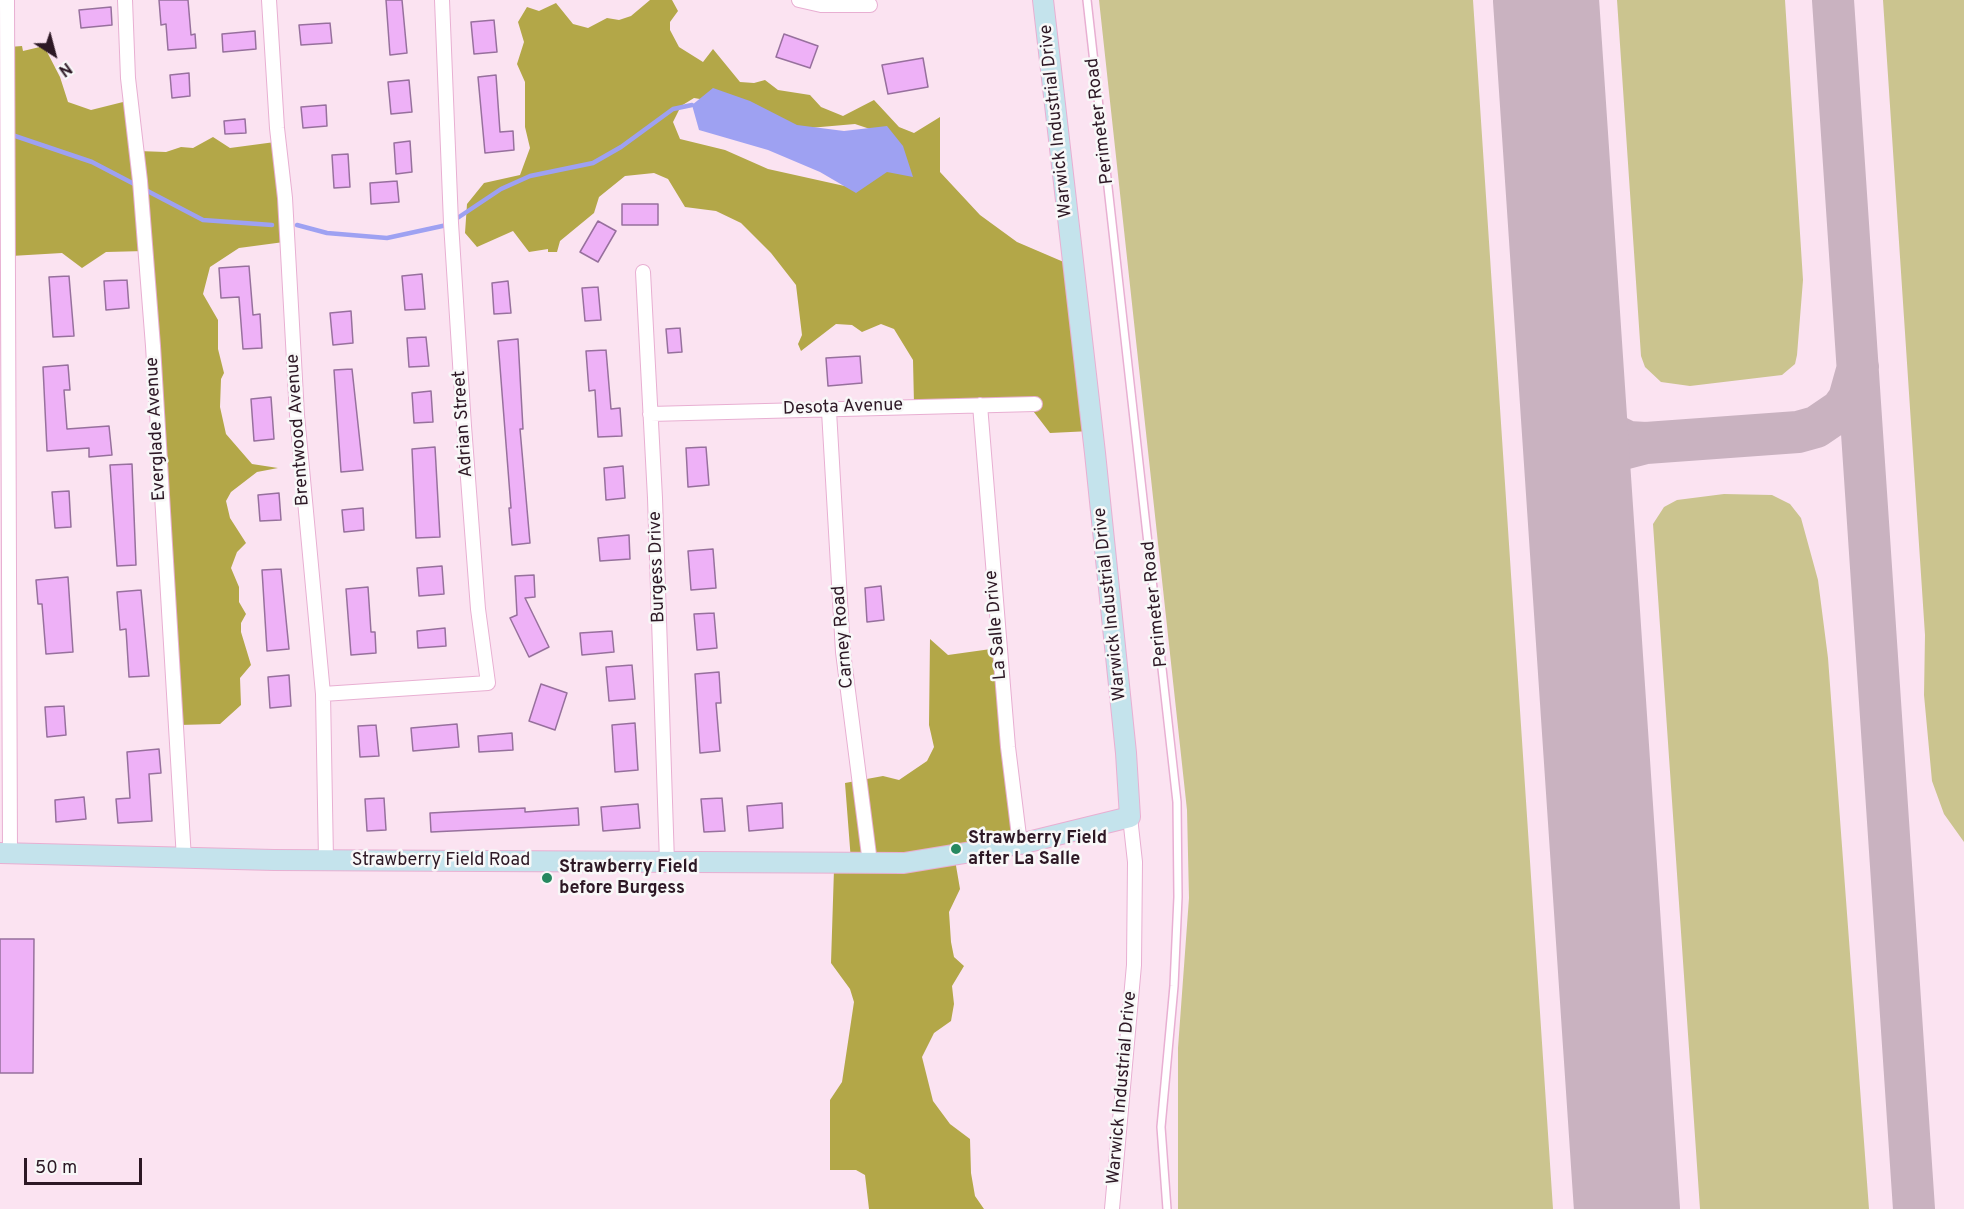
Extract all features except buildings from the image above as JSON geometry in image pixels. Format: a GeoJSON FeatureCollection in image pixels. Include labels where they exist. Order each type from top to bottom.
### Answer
{"type":"FeatureCollection","features":[{"type":"Feature","properties":{"kind":"street"},"geometry":{"type":"LineString","coordinates":[[5,853],[7,0]]}},
{"type":"Feature","properties":{"kind":"street","name":"Everglade Avenue"},"geometry":{"type":"LineString","coordinates":[[125,0],[128,78],[140,181],[153,346],[184,859]]}},
{"type":"Feature","properties":{"kind":"street","name":"Brentwood Avenue"},"geometry":{"type":"LineString","coordinates":[[269,0],[277,128],[285,198],[297,415],[323,694],[326,860]]}},
{"type":"Feature","properties":{"kind":"street","name":"Adrian Street"},"geometry":{"type":"LineString","coordinates":[[323,694],[488,683],[478,609],[464,426],[451,223],[442,0]]}},
{"type":"Feature","properties":{"kind":"street"},"geometry":{"type":"LineString","coordinates":[[799,0],[821,5],[870,5]]}},
{"type":"Feature","properties":{"kind":"street","name":"Warwick Industrial Drive"},"geometry":{"type":"LineString","coordinates":[[1043,0],[1104,533],[1135,862],[1134,965],[1112,1209]]}},
{"type":"Feature","properties":{"kind":"street","name":"Burgess Drive"},"geometry":{"type":"LineString","coordinates":[[643,272],[667,862]]}},
{"type":"Feature","properties":{"kind":"street","name":"Desota Avenue"},"geometry":{"type":"LineString","coordinates":[[650,414],[829,411],[872,406],[1035,404]]}},
{"type":"Feature","properties":{"kind":"street","name":"La Salle Drive"},"geometry":{"type":"LineString","coordinates":[[980,405],[1007,735],[1020,844]]}},
{"type":"Feature","properties":{"kind":"street","name":"Carney Road"},"geometry":{"type":"LineString","coordinates":[[829,411],[843,652],[870,863]]}},
{"type":"Feature","properties":{"kind":"street","name":"Strawberry Field Road"},"geometry":{"type":"LineString","coordinates":[[5,853],[184,859],[870,863],[931,860],[1020,844],[1130,817]]}},
{"type":"Feature","properties":{"kind":"lane","name":"Perimeter Road"},"geometry":{"type":"LineString","coordinates":[[1087,0],[1177,802],[1178,897],[1174,986],[1161,1127],[1167,1209]]}},
{"type":"Feature","properties":{"kind":"shaded area"},"geometry":{"type":"Polygon","coordinates":[[[650,0],[672,0],[678,11],[670,22],[670,30],[679,47],[703,62],[713,49],[740,82],[754,83],[765,80],[778,90],[810,95],[821,107],[843,116],[874,100],[899,127],[914,133],[940,117],[940,172],[980,215],[1017,242],[1073,266],[1091,431],[1050,433],[1027,403],[914,404],[913,360],[894,329],[881,324],[862,332],[852,325],[836,324],[801,351],[798,344],[802,335],[796,285],[771,253],[741,223],[716,211],[685,207],[668,179],[654,173],[625,176],[599,197],[594,213],[560,241],[557,252],[548,252],[548,249],[529,252],[513,231],[477,247],[465,233],[467,204],[484,183],[520,175],[530,148],[525,127],[525,82],[517,64],[524,42],[518,22],[527,7],[539,11],[556,3],[573,24],[588,28],[607,18],[619,20],[631,16],[650,0]],[[694,98],[681,106],[673,122],[680,139],[725,150],[768,169],[858,189],[870,129],[855,124],[809,128],[797,126],[730,104],[694,98]]]}},
{"type":"Feature","properties":{"kind":"shaded area"},"geometry":{"type":"Polygon","coordinates":[[[1099,0],[1473,0],[1553,1209],[1178,1209],[1178,1048],[1189,898],[1187,810],[1099,0]]]}},
{"type":"Feature","properties":{"kind":"shaded area"},"geometry":{"type":"Polygon","coordinates":[[[1617,0],[1785,0],[1803,280],[1797,355],[1795,364],[1782,375],[1690,386],[1661,382],[1645,367],[1641,356],[1617,0]]]}},
{"type":"Feature","properties":{"kind":"shaded area"},"geometry":{"type":"Polygon","coordinates":[[[1883,0],[1964,0],[1964,842],[1944,814],[1932,781],[1924,695],[1925,635],[1883,0]]]}},
{"type":"Feature","properties":{"kind":"shaded area"},"geometry":{"type":"Polygon","coordinates":[[[22,46],[23,51],[44,46],[60,77],[68,102],[91,110],[131,100],[138,151],[166,152],[181,147],[193,148],[213,137],[230,148],[275,142],[284,242],[239,248],[210,267],[203,294],[218,320],[218,349],[224,373],[221,379],[220,407],[226,434],[252,464],[278,468],[257,472],[231,492],[226,501],[230,518],[246,543],[237,552],[231,568],[239,587],[239,602],[246,614],[241,623],[241,632],[251,665],[240,678],[241,705],[220,724],[178,725],[145,251],[106,252],[82,268],[62,253],[11,256],[2,161],[0,161],[0,64],[4,63],[9,47],[22,46]]]}},
{"type":"Feature","properties":{"kind":"shaded area"},"geometry":{"type":"Polygon","coordinates":[[[1724,494],[1772,495],[1790,504],[1801,518],[1818,580],[1828,658],[1869,1209],[1700,1209],[1653,524],[1664,507],[1677,500],[1724,494]]]}},
{"type":"Feature","properties":{"kind":"shaded area"},"geometry":{"type":"Polygon","coordinates":[[[930,639],[948,655],[991,649],[994,655],[1013,842],[954,854],[960,889],[949,912],[951,942],[954,957],[964,966],[952,986],[954,1004],[951,1021],[934,1033],[922,1057],[933,1101],[950,1124],[970,1139],[971,1173],[975,1196],[984,1209],[869,1209],[865,1175],[856,1170],[830,1170],[830,1100],[842,1082],[854,1002],[850,989],[831,963],[834,869],[851,861],[845,783],[883,776],[899,780],[927,761],[934,747],[929,725],[930,639]]]}},
{"type":"Feature","properties":{"kind":"water"},"geometry":{"type":"Polygon","coordinates":[[[713,88],[750,101],[797,125],[844,131],[887,126],[903,146],[913,177],[887,172],[856,193],[820,172],[768,150],[699,130],[692,105],[713,88]]]}},
{"type":"Feature","properties":{"kind":"waterway"},"geometry":{"type":"LineString","coordinates":[[297,225],[327,233],[387,238],[447,225],[501,189],[530,176],[593,163],[621,147],[673,109],[692,105]]}},
{"type":"Feature","properties":{"kind":"waterway"},"geometry":{"type":"LineString","coordinates":[[0,131],[92,162],[203,220],[272,225]]}},
{"type":"Feature","properties":{"kind":"taxiway"},"geometry":{"type":"LineString","coordinates":[[1833,0],[1914,1209]]}},
{"type":"Feature","properties":{"kind":"taxiway"},"geometry":{"type":"LineString","coordinates":[[1572,378],[1582,406],[1601,429],[1628,442],[1646,443],[1798,432],[1816,427],[1841,410],[1849,399],[1858,367]]}},
{"type":"Feature","properties":{"kind":"taxiway"},"geometry":{"type":"LineString","coordinates":[[1582,523],[1587,491],[1599,466],[1619,450],[1646,443]]}},
{"type":"Feature","properties":{"kind":"runway"},"geometry":{"type":"LineString","coordinates":[[1546,0],[1627,1209]]}},
{"type":"Feature","properties":{"kind":"place","name":"Strawberry Field after La Salle"},"geometry":{"type":"Point","coordinates":[956,849]}},
{"type":"Feature","properties":{"kind":"place","name":"Strawberry Field before Burgess"},"geometry":{"type":"Point","coordinates":[547,878]}}]}
